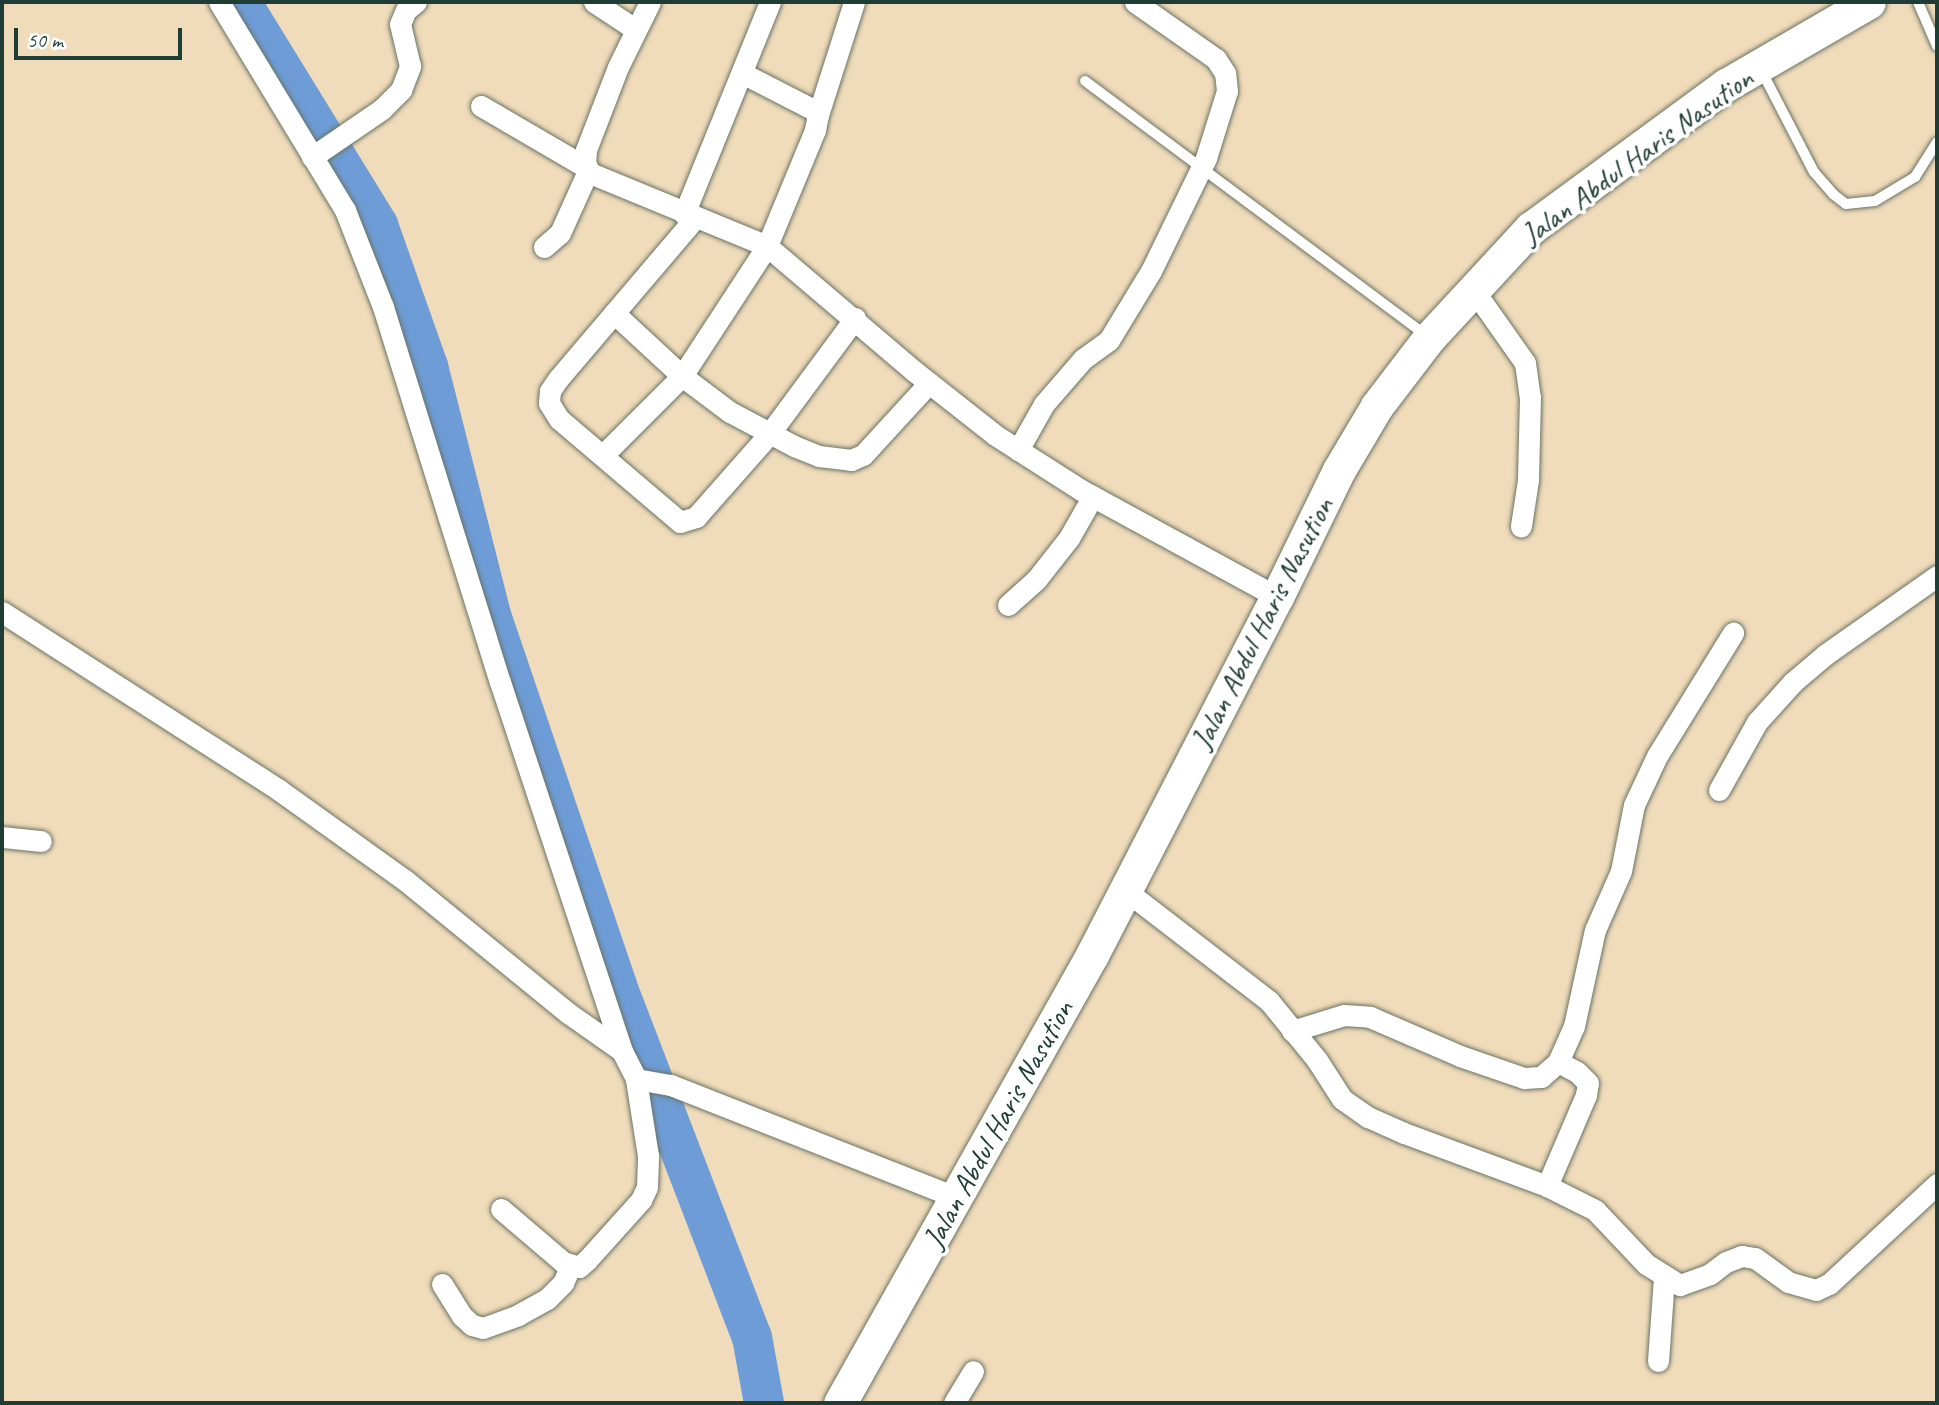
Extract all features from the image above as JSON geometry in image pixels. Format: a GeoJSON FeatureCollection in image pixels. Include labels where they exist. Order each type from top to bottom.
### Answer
{"type":"FeatureCollection","features":[{"type":"Feature","properties":{"kind":"main road","name":"Jalan Abdul Haris Nasution"},"geometry":{"type":"LineString","coordinates":[[840,1403],[958,1198],[1125,890],[1377,405],[1429,338],[1475,292],[1531,228],[1726,85],[1869,2]]}},
{"type":"Feature","properties":{"kind":"street"},"geometry":{"type":"LineString","coordinates":[[219,2],[317,154],[345,210],[383,307],[499,682],[622,1051],[641,1080],[648,1156],[646,1187],[641,1200],[587,1260],[579,1267],[552,1255],[501,1209]]}},
{"type":"Feature","properties":{"kind":"street"},"geometry":{"type":"LineString","coordinates":[[317,154],[344,137],[401,90],[410,66],[400,24],[406,10],[416,2]]}},
{"type":"Feature","properties":{"kind":"street"},"geometry":{"type":"LineString","coordinates":[[594,2],[635,29]]}},
{"type":"Feature","properties":{"kind":"street"},"geometry":{"type":"LineString","coordinates":[[544,247],[560,233],[587,169],[584,159],[586,150],[635,29],[650,2]]}},
{"type":"Feature","properties":{"kind":"street"},"geometry":{"type":"LineString","coordinates":[[770,2],[690,216],[558,379],[550,391],[549,403],[559,419],[680,522],[687,522],[696,517],[770,433],[855,318]]}},
{"type":"Feature","properties":{"kind":"street"},"geometry":{"type":"LineString","coordinates":[[604,455],[682,376],[767,246],[815,130],[854,2]]}},
{"type":"Feature","properties":{"kind":"street"},"geometry":{"type":"LineString","coordinates":[[1018,450],[1044,404],[1083,359],[1109,340],[1151,271],[1212,146],[1227,91],[1225,74],[1216,59],[1135,2]]}},
{"type":"Feature","properties":{"kind":"street"},"geometry":{"type":"LineString","coordinates":[[742,74],[804,103],[818,115]]}},
{"type":"Feature","properties":{"kind":"street"},"geometry":{"type":"LineString","coordinates":[[481,106],[601,179],[767,246],[929,383],[1018,450],[1093,496],[1277,597]]}},
{"type":"Feature","properties":{"kind":"street"},"geometry":{"type":"LineString","coordinates":[[1475,292],[1525,363],[1530,397],[1529,466],[1521,526]]}},
{"type":"Feature","properties":{"kind":"street"},"geometry":{"type":"LineString","coordinates":[[614,313],[682,376],[730,412],[820,456],[851,460],[863,455],[929,383]]}},
{"type":"Feature","properties":{"kind":"street"},"geometry":{"type":"LineString","coordinates":[[1008,605],[1045,570],[1069,538],[1093,496]]}},
{"type":"Feature","properties":{"kind":"street"},"geometry":{"type":"LineString","coordinates":[[1719,790],[1757,722],[1793,682],[1826,654],[1937,576]]}},
{"type":"Feature","properties":{"kind":"street"},"geometry":{"type":"LineString","coordinates":[[2,612],[279,790],[406,881],[568,1013],[622,1051]]}},
{"type":"Feature","properties":{"kind":"street"},"geometry":{"type":"LineString","coordinates":[[1293,1031],[1344,1015],[1370,1017],[1460,1056],[1524,1078],[1541,1077],[1558,1062],[1573,1026],[1595,930],[1621,871],[1634,805],[1657,755],[1733,633]]}},
{"type":"Feature","properties":{"kind":"street"},"geometry":{"type":"LineString","coordinates":[[2,837],[41,841]]}},
{"type":"Feature","properties":{"kind":"street"},"geometry":{"type":"LineString","coordinates":[[1125,890],[1269,1001],[1342,1099],[1368,1116],[1547,1186],[1595,1210],[1646,1264],[1680,1285],[1710,1274],[1726,1262],[1742,1256],[1755,1258],[1788,1282],[1816,1290],[1829,1284],[1937,1184]]}},
{"type":"Feature","properties":{"kind":"street"},"geometry":{"type":"LineString","coordinates":[[1547,1186],[1586,1095],[1588,1083],[1577,1072],[1558,1062]]}},
{"type":"Feature","properties":{"kind":"street"},"geometry":{"type":"LineString","coordinates":[[641,1080],[671,1084],[958,1198]]}},
{"type":"Feature","properties":{"kind":"street"},"geometry":{"type":"LineString","coordinates":[[442,1284],[462,1316],[472,1325],[483,1328],[518,1315],[547,1299],[563,1283],[571,1265]]}},
{"type":"Feature","properties":{"kind":"street"},"geometry":{"type":"LineString","coordinates":[[1658,1361],[1664,1277]]}},
{"type":"Feature","properties":{"kind":"street"},"geometry":{"type":"LineString","coordinates":[[954,1403],[973,1371]]}},
{"type":"Feature","properties":{"kind":"lane"},"geometry":{"type":"LineString","coordinates":[[1918,2],[1937,46]]}},
{"type":"Feature","properties":{"kind":"lane"},"geometry":{"type":"LineString","coordinates":[[1759,66],[1814,172],[1833,194],[1846,204],[1875,201],[1915,177],[1937,142]]}},
{"type":"Feature","properties":{"kind":"lane"},"geometry":{"type":"LineString","coordinates":[[1085,81],[1429,338]]}},
{"type":"Feature","properties":{"kind":"waterway"},"geometry":{"type":"LineString","coordinates":[[241,2],[378,225],[428,366],[491,615],[617,986],[752,1337],[764,1403]]}}]}
